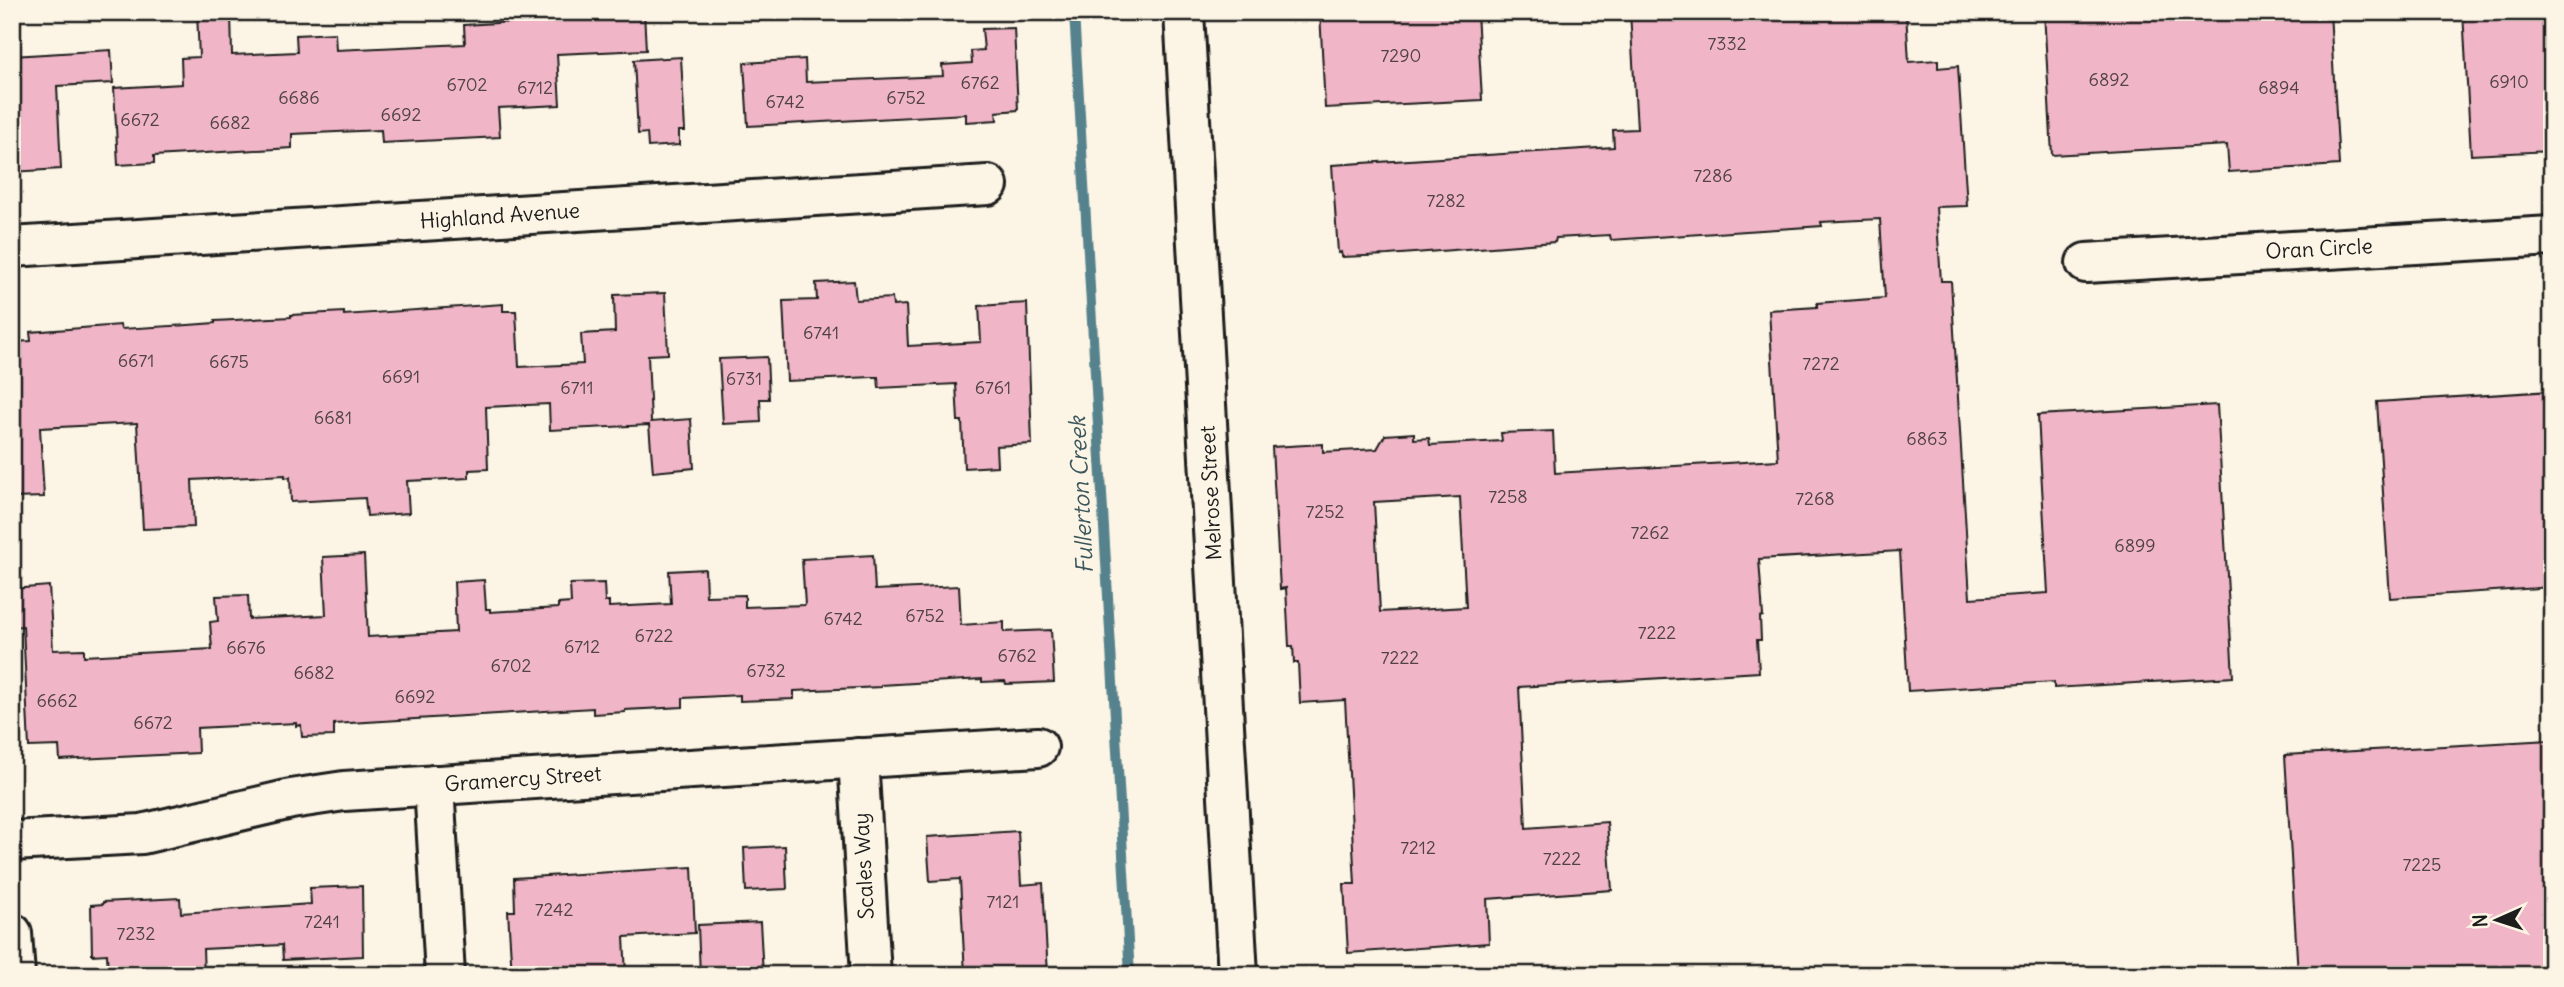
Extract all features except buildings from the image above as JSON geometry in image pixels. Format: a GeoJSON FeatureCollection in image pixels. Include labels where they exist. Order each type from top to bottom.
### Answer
{"type":"FeatureCollection","features":[{"type":"Feature","properties":{"kind":"street","name":"Melrose Street"},"geometry":{"type":"LineString","coordinates":[[1184,12],[1238,975]]}},
{"type":"Feature","properties":{"kind":"street","name":"Highland Avenue"},"geometry":{"type":"LineString","coordinates":[[12,247],[988,185]]}},
{"type":"Feature","properties":{"kind":"street","name":"Oran Circle"},"geometry":{"type":"LineString","coordinates":[[2086,263],[2552,236]]}},
{"type":"Feature","properties":{"kind":"street","name":"Gramercy Street"},"geometry":{"type":"LineString","coordinates":[[12,841],[142,834],[291,799],[344,791],[1038,747]]}},
{"type":"Feature","properties":{"kind":"street","name":"Scales Way"},"geometry":{"type":"LineString","coordinates":[[858,758],[871,975]]}},
{"type":"Feature","properties":{"kind":"street"},"geometry":{"type":"LineString","coordinates":[[434,785],[445,975]]}},
{"type":"Feature","properties":{"kind":"street"},"geometry":{"type":"LineString","coordinates":[[12,933],[15,975]]}},
{"type":"Feature","properties":{"kind":"waterway","name":"Fullerton Creek"},"geometry":{"type":"LineString","coordinates":[[1074,12],[1130,975]]}}]}
